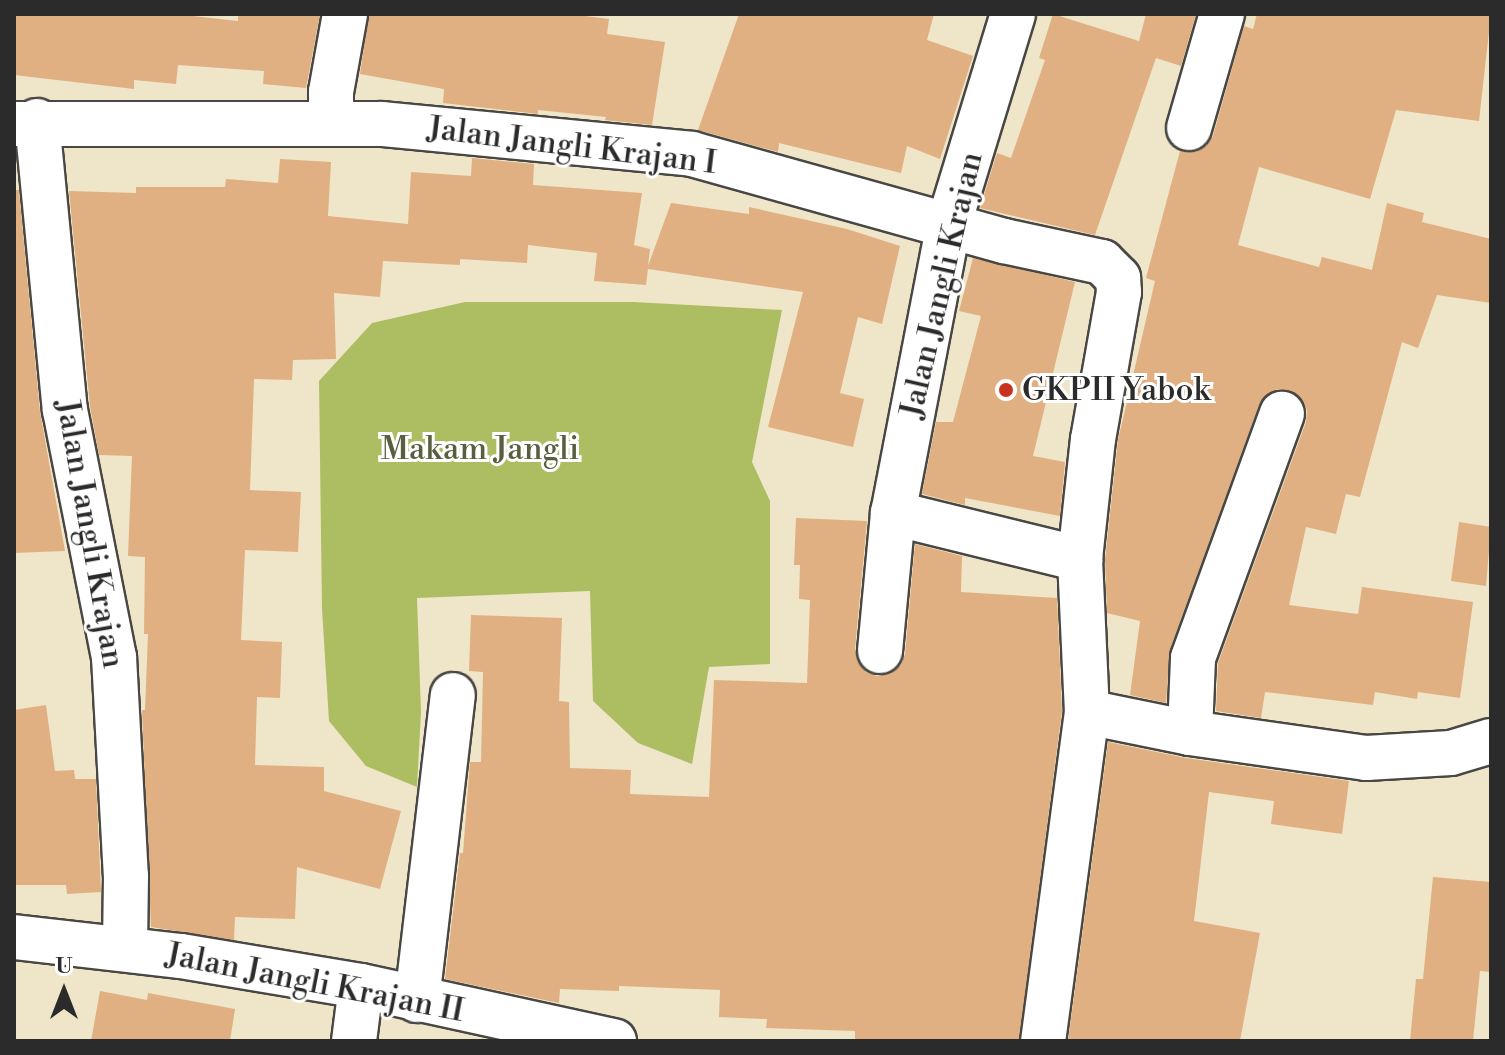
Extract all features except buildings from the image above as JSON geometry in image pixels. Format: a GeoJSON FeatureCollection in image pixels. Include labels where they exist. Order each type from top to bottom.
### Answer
{"type":"FeatureCollection","features":[{"type":"Feature","properties":{"kind":"street"},"geometry":{"type":"LineString","coordinates":[[331,123],[331,92],[345,14]]}},
{"type":"Feature","properties":{"kind":"street","name":"Jalan Jangli Krajan"},"geometry":{"type":"LineString","coordinates":[[880,651],[893,513],[949,223],[1013,14]]}},
{"type":"Feature","properties":{"kind":"street"},"geometry":{"type":"LineString","coordinates":[[1189,128],[1222,14]]}},
{"type":"Feature","properties":{"kind":"street","name":"Jalan Jangli Krajan I"},"geometry":{"type":"LineString","coordinates":[[25,122],[382,124],[692,154],[949,223],[1004,241],[1102,262],[1118,278],[1119,292],[1093,439],[1080,559]]}},
{"type":"Feature","properties":{"kind":"street","name":"Jalan Jangli Krajan"},"geometry":{"type":"LineString","coordinates":[[25,122],[65,410],[114,657],[126,876],[125,948]]}},
{"type":"Feature","properties":{"kind":"street"},"geometry":{"type":"LineString","coordinates":[[1190,733],[1193,658],[1282,414]]}},
{"type":"Feature","properties":{"kind":"street"},"geometry":{"type":"LineString","coordinates":[[893,513],[1080,559],[1087,712],[1043,1041]]}},
{"type":"Feature","properties":{"kind":"street"},"geometry":{"type":"LineString","coordinates":[[417,1000],[453,695]]}},
{"type":"Feature","properties":{"kind":"street"},"geometry":{"type":"LineString","coordinates":[[1087,712],[1190,733],[1366,758],[1451,753],[1491,741]]}},
{"type":"Feature","properties":{"kind":"street","name":"Jalan Jangli Krajan II"},"geometry":{"type":"LineString","coordinates":[[14,937],[125,948],[361,986],[614,1041]]}},
{"type":"Feature","properties":{"kind":"street"},"geometry":{"type":"LineString","coordinates":[[354,1041],[361,986]]}},
{"type":"Feature","properties":{"kind":"green space","name":"Makam Jangli"},"geometry":{"type":"Polygon","coordinates":[[[465,302],[633,302],[782,310],[752,462],[770,501],[770,664],[709,667],[692,764],[638,743],[593,701],[590,591],[417,598],[421,712],[417,787],[366,766],[329,721],[322,609],[319,381],[372,323],[465,302]]]}},
{"type":"Feature","properties":{"kind":"place","name":"GKPII Yabok"},"geometry":{"type":"Point","coordinates":[1006,390]}}]}
